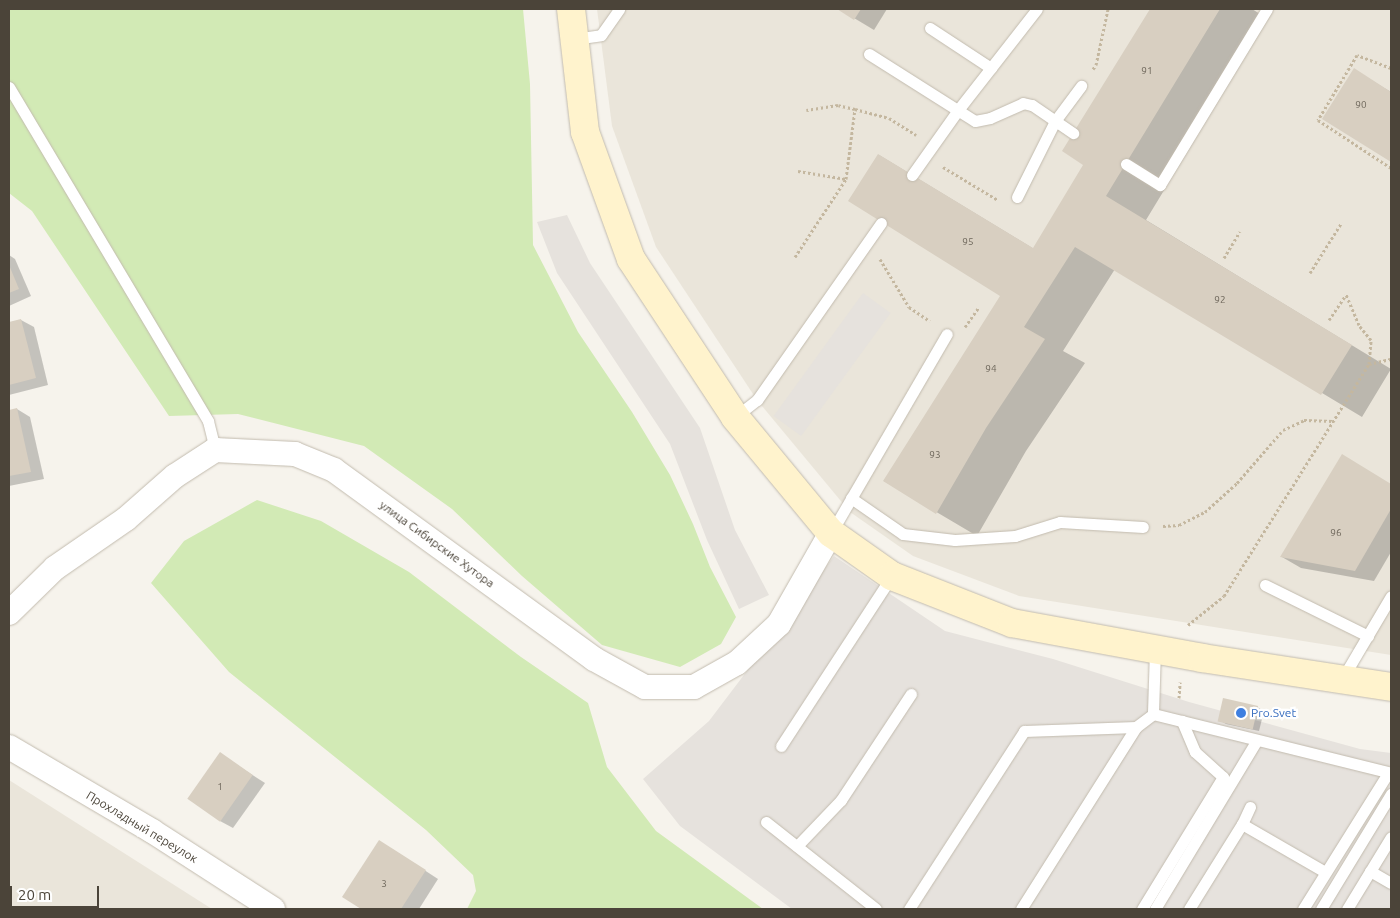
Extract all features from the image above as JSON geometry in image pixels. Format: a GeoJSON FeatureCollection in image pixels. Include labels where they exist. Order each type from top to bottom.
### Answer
{"type":"FeatureCollection","features":[{"type":"Feature","properties":{"kind":"street"},"geometry":{"type":"LineString","coordinates":[[571,9],[585,132],[631,259],[735,417],[831,532],[892,576],[1012,623],[1155,649],[1391,687]]}},
{"type":"Feature","properties":{"kind":"street"},"geometry":{"type":"LineString","coordinates":[[9,613],[55,568],[126,519],[175,476],[215,450]]}},
{"type":"Feature","properties":{"kind":"street","name":"улица Сибирские Хутора"},"geometry":{"type":"LineString","coordinates":[[215,450],[295,454],[334,470],[594,659],[645,687],[694,687],[737,664],[779,624],[831,532]]}},
{"type":"Feature","properties":{"kind":"street","name":"Прохладный переулок"},"geometry":{"type":"LineString","coordinates":[[9,748],[152,830],[273,909]]}},
{"type":"Feature","properties":{"kind":"lane"},"geometry":{"type":"LineString","coordinates":[[574,39],[601,35],[619,9]]}},
{"type":"Feature","properties":{"kind":"lane"},"geometry":{"type":"LineString","coordinates":[[912,175],[958,110],[1037,9]]}},
{"type":"Feature","properties":{"kind":"lane"},"geometry":{"type":"LineString","coordinates":[[1126,164],[1160,185],[1268,9]]}},
{"type":"Feature","properties":{"kind":"lane"},"geometry":{"type":"LineString","coordinates":[[930,28],[991,68]]}},
{"type":"Feature","properties":{"kind":"lane"},"geometry":{"type":"LineString","coordinates":[[869,54],[975,121],[990,118],[1023,103],[1032,105],[1073,133]]}},
{"type":"Feature","properties":{"kind":"lane"},"geometry":{"type":"LineString","coordinates":[[1018,197],[1055,121],[1081,86]]}},
{"type":"Feature","properties":{"kind":"lane"},"geometry":{"type":"LineString","coordinates":[[9,87],[208,421],[215,450]]}},
{"type":"Feature","properties":{"kind":"lane"},"geometry":{"type":"LineString","coordinates":[[735,417],[757,400],[881,223]]}},
{"type":"Feature","properties":{"kind":"lane"},"geometry":{"type":"LineString","coordinates":[[831,532],[947,334]]}},
{"type":"Feature","properties":{"kind":"lane"},"geometry":{"type":"LineString","coordinates":[[852,498],[903,534],[955,540],[1015,536],[1060,522],[1143,527]]}},
{"type":"Feature","properties":{"kind":"lane"},"geometry":{"type":"LineString","coordinates":[[781,746],[892,576]]}},
{"type":"Feature","properties":{"kind":"lane"},"geometry":{"type":"LineString","coordinates":[[1265,585],[1368,636]]}},
{"type":"Feature","properties":{"kind":"lane"},"geometry":{"type":"LineString","coordinates":[[1341,680],[1391,596]]}},
{"type":"Feature","properties":{"kind":"lane"},"geometry":{"type":"LineString","coordinates":[[1021,909],[1136,728],[1153,714],[1155,649]]}},
{"type":"Feature","properties":{"kind":"lane"},"geometry":{"type":"LineString","coordinates":[[796,846],[841,800],[911,694]]}},
{"type":"Feature","properties":{"kind":"lane"},"geometry":{"type":"LineString","coordinates":[[1153,714],[1390,773],[1302,909]]}},
{"type":"Feature","properties":{"kind":"lane"},"geometry":{"type":"LineString","coordinates":[[1142,909],[1222,777],[1195,752],[1182,721]]}},
{"type":"Feature","properties":{"kind":"lane"},"geometry":{"type":"LineString","coordinates":[[909,909],[1024,731],[1136,728]]}},
{"type":"Feature","properties":{"kind":"lane"},"geometry":{"type":"LineString","coordinates":[[1154,909],[1257,740]]}},
{"type":"Feature","properties":{"kind":"lane"},"geometry":{"type":"LineString","coordinates":[[1321,909],[1391,794]]}},
{"type":"Feature","properties":{"kind":"lane"},"geometry":{"type":"LineString","coordinates":[[1190,909],[1242,824],[1250,806]]}},
{"type":"Feature","properties":{"kind":"lane"},"geometry":{"type":"LineString","coordinates":[[766,822],[876,909]]}},
{"type":"Feature","properties":{"kind":"lane"},"geometry":{"type":"LineString","coordinates":[[1242,824],[1325,872]]}},
{"type":"Feature","properties":{"kind":"lane"},"geometry":{"type":"LineString","coordinates":[[1347,909],[1391,837]]}},
{"type":"Feature","properties":{"kind":"lane"},"geometry":{"type":"LineString","coordinates":[[1370,871],[1391,883]]}},
{"type":"Feature","properties":{"kind":"path"},"geometry":{"type":"LineString","coordinates":[[1096,65],[1108,9]]}},
{"type":"Feature","properties":{"kind":"path"},"geometry":{"type":"LineString","coordinates":[[1391,68],[1357,55],[1318,120],[1391,168]]}},
{"type":"Feature","properties":{"kind":"path"},"geometry":{"type":"LineString","coordinates":[[806,110],[838,106],[889,118],[929,151],[1001,202]]}},
{"type":"Feature","properties":{"kind":"path"},"geometry":{"type":"LineString","coordinates":[[794,257],[846,179],[855,109]]}},
{"type":"Feature","properties":{"kind":"path"},"geometry":{"type":"LineString","coordinates":[[798,171],[846,179]]}},
{"type":"Feature","properties":{"kind":"path"},"geometry":{"type":"LineString","coordinates":[[1310,273],[1342,222]]}},
{"type":"Feature","properties":{"kind":"path"},"geometry":{"type":"LineString","coordinates":[[1224,258],[1240,231]]}},
{"type":"Feature","properties":{"kind":"path"},"geometry":{"type":"LineString","coordinates":[[869,241],[910,307],[933,323]]}},
{"type":"Feature","properties":{"kind":"path"},"geometry":{"type":"LineString","coordinates":[[1183,630],[1224,596],[1370,364],[1372,340],[1359,325],[1346,294],[1329,320]]}},
{"type":"Feature","properties":{"kind":"path"},"geometry":{"type":"LineString","coordinates":[[1370,364],[1391,359]]}},
{"type":"Feature","properties":{"kind":"path"},"geometry":{"type":"LineString","coordinates":[[1143,527],[1180,525],[1205,512],[1236,483],[1283,430],[1304,420],[1333,421]]}},
{"type":"Feature","properties":{"kind":"shaded area"},"geometry":{"type":"Polygon","coordinates":[[[597,9],[1391,9],[1391,655],[1019,596],[913,556],[850,512],[757,400],[656,247],[612,126],[597,9]]]}},
{"type":"Feature","properties":{"kind":"shaded area"},"geometry":{"type":"Polygon","coordinates":[[[567,215],[590,263],[700,428],[735,530],[769,595],[739,609],[707,540],[670,444],[557,273],[537,222],[567,215]]]}},
{"type":"Feature","properties":{"kind":"shaded area"},"geometry":{"type":"Polygon","coordinates":[[[863,293],[891,313],[801,436],[774,416],[863,293]]]}},
{"type":"Feature","properties":{"kind":"shaded area"},"geometry":{"type":"Polygon","coordinates":[[[834,556],[945,631],[1053,659],[1189,702],[1360,749],[1391,753],[1391,909],[792,909],[680,826],[643,779],[709,721],[834,556]]]}},
{"type":"Feature","properties":{"kind":"shaded area"},"geometry":{"type":"Polygon","coordinates":[[[9,780],[212,909],[9,909],[9,780]]]}},
{"type":"Feature","properties":{"kind":"green space"},"geometry":{"type":"Polygon","coordinates":[[[9,9],[523,9],[530,84],[533,245],[578,332],[632,412],[670,475],[693,524],[710,567],[736,617],[721,644],[680,667],[602,645],[522,576],[452,509],[364,446],[238,414],[169,416],[32,211],[9,193],[9,9]]]}},
{"type":"Feature","properties":{"kind":"green space"},"geometry":{"type":"Polygon","coordinates":[[[257,500],[321,521],[409,572],[521,657],[588,703],[607,767],[656,831],[763,909],[467,909],[476,891],[473,875],[426,830],[229,672],[151,583],[184,541],[257,500]]]}},
{"type":"Feature","properties":{"kind":"building"},"geometry":{"type":"Polygon","coordinates":[[[837,9],[861,9],[854,20],[837,9]]]}},
{"type":"Feature","properties":{"kind":"building"},"geometry":{"type":"Polygon","coordinates":[[[1150,9],[1220,9],[1106,196],[1352,345],[1321,395],[1075,247],[1024,327],[1045,339],[986,428],[936,514],[883,481],[1000,296],[848,201],[878,154],[1033,248],[1083,165],[1062,151],[1150,9]]]}},
{"type":"Feature","properties":{"kind":"building"},"geometry":{"type":"Polygon","coordinates":[[[1354,68],[1391,92],[1391,162],[1322,119],[1354,68]]]}},
{"type":"Feature","properties":{"kind":"building"},"geometry":{"type":"Polygon","coordinates":[[[9,265],[19,289],[9,293],[9,265]]]}},
{"type":"Feature","properties":{"kind":"building"},"geometry":{"type":"Polygon","coordinates":[[[21,319],[36,378],[9,385],[9,322],[21,319]]]}},
{"type":"Feature","properties":{"kind":"building"},"geometry":{"type":"Polygon","coordinates":[[[17,408],[31,472],[9,476],[9,410],[17,408]]]}},
{"type":"Feature","properties":{"kind":"building"},"geometry":{"type":"Polygon","coordinates":[[[1342,454],[1391,484],[1391,509],[1355,571],[1280,557],[1342,454]]]}},
{"type":"Feature","properties":{"kind":"building"},"geometry":{"type":"Polygon","coordinates":[[[1223,698],[1258,706],[1253,729],[1218,721],[1223,698]]]}},
{"type":"Feature","properties":{"kind":"building"},"geometry":{"type":"Polygon","coordinates":[[[220,752],[253,775],[220,822],[187,799],[220,752]]]}},
{"type":"Feature","properties":{"kind":"building"},"geometry":{"type":"Polygon","coordinates":[[[379,840],[426,870],[401,909],[361,909],[342,897],[379,840]]]}},
{"type":"Feature","properties":{"kind":"place","name":"Pro.Svet"},"geometry":{"type":"Point","coordinates":[1241,713]}}]}
